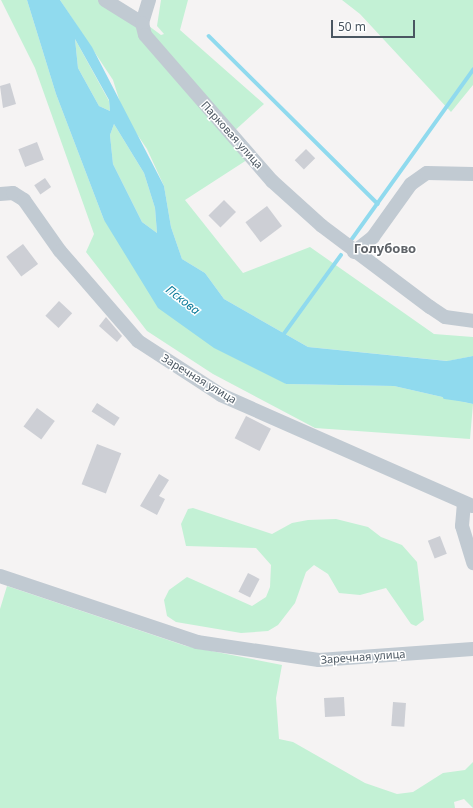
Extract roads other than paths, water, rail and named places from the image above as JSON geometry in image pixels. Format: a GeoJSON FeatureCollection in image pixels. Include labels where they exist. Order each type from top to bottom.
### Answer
{"type":"FeatureCollection","features":[{"type":"Feature","properties":{"kind":"street"},"geometry":{"type":"LineString","coordinates":[[105,0],[142,23],[149,0]]}},
{"type":"Feature","properties":{"kind":"street","name":"Парковая улица"},"geometry":{"type":"LineString","coordinates":[[142,23],[145,35],[165,61],[272,181],[354,252],[446,317],[473,320]]}},
{"type":"Feature","properties":{"kind":"street"},"geometry":{"type":"LineString","coordinates":[[354,252],[373,237],[411,184],[427,173],[473,174]]}},
{"type":"Feature","properties":{"kind":"street","name":"Заречная улица"},"geometry":{"type":"LineString","coordinates":[[0,194],[13,193],[24,200],[60,251],[138,341],[221,395],[468,504]]}},
{"type":"Feature","properties":{"kind":"street"},"geometry":{"type":"LineString","coordinates":[[468,504],[462,526],[473,563]]}},
{"type":"Feature","properties":{"kind":"street","name":"Заречная улица"},"geometry":{"type":"LineString","coordinates":[[0,576],[204,643],[319,660],[473,649]]}},
{"type":"Feature","properties":{"kind":"water","name":"Пскова"},"geometry":{"type":"Polygon","coordinates":[[[27,0],[60,0],[92,47],[164,186],[171,227],[182,259],[205,273],[224,299],[308,347],[447,361],[473,356],[473,404],[394,386],[286,384],[214,348],[158,308],[104,220],[56,94],[27,0]],[[75,39],[78,68],[99,106],[110,111],[109,100],[75,39]],[[114,124],[110,135],[113,164],[142,222],[157,233],[155,208],[144,173],[114,124]]]}},
{"type":"Feature","properties":{"kind":"waterway"},"geometry":{"type":"LineString","coordinates":[[209,36],[378,204]]}},
{"type":"Feature","properties":{"kind":"waterway"},"geometry":{"type":"LineString","coordinates":[[352,239],[473,70]]}},
{"type":"Feature","properties":{"kind":"waterway"},"geometry":{"type":"LineString","coordinates":[[281,338],[341,255]]}},
{"type":"Feature","properties":{"kind":"waterway"},"geometry":{"type":"LineString","coordinates":[[445,397],[473,401]]}},
{"type":"Feature","properties":{"kind":"district","name":"Голубово"},"geometry":{"type":"Point","coordinates":[385,248]}}]}
